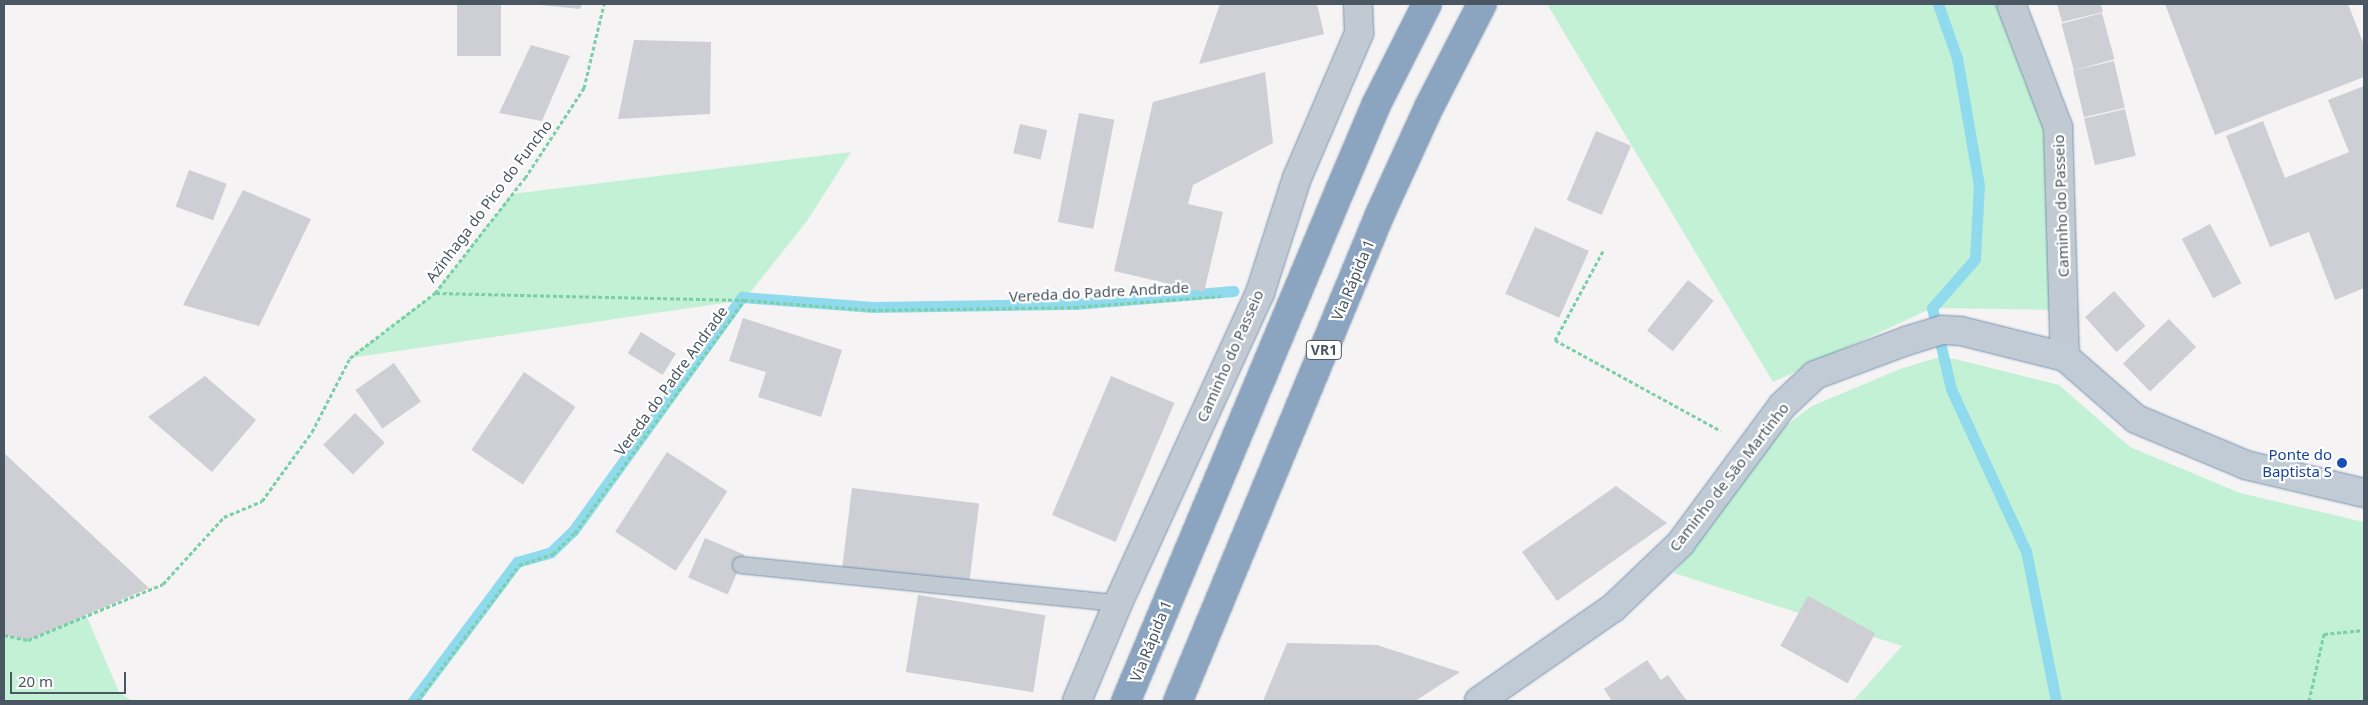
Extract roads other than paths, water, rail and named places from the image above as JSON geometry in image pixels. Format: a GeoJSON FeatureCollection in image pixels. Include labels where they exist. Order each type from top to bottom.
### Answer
{"type":"FeatureCollection","features":[{"type":"Feature","properties":{"kind":"highway","name":"Via Rápida 1"},"geometry":{"type":"LineString","coordinates":[[1126,701],[1376,106],[1427,4]]}},
{"type":"Feature","properties":{"kind":"highway","name":"Via Rápida 1"},"geometry":{"type":"LineString","coordinates":[[1178,701],[1380,214],[1429,107],[1482,4]]}},
{"type":"Feature","properties":{"kind":"street","name":"Caminho do Passeio"},"geometry":{"type":"LineString","coordinates":[[1077,701],[1118,603],[1260,293],[1297,178],[1359,33],[1358,4]]}},
{"type":"Feature","properties":{"kind":"street","name":"Caminho do Passeio"},"geometry":{"type":"LineString","coordinates":[[2011,4],[2058,127],[2065,357]]}},
{"type":"Feature","properties":{"kind":"street","name":"Caminho de São Martinho"},"geometry":{"type":"LineString","coordinates":[[1479,701],[1613,608],[1680,544],[1782,406],[1815,375],[1906,341],[1942,330],[1961,331],[2065,357],[2136,419],[2246,465],[2364,493]]}},
{"type":"Feature","properties":{"kind":"lane"},"geometry":{"type":"LineString","coordinates":[[741,565],[1118,603]]}},
{"type":"Feature","properties":{"kind":"waterway"},"geometry":{"type":"LineString","coordinates":[[1938,4],[1957,58],[1979,185],[1975,259],[1932,308],[1951,389],[2026,551],[2056,701]]}},
{"type":"Feature","properties":{"kind":"waterway"},"geometry":{"type":"LineString","coordinates":[[413,701],[517,562],[551,552],[573,531],[742,297],[873,307],[1075,304],[1233,291]]}},
{"type":"Feature","properties":{"kind":"place","name":"Ponte do Baptista S"},"geometry":{"type":"Point","coordinates":[2342,463]}}]}
